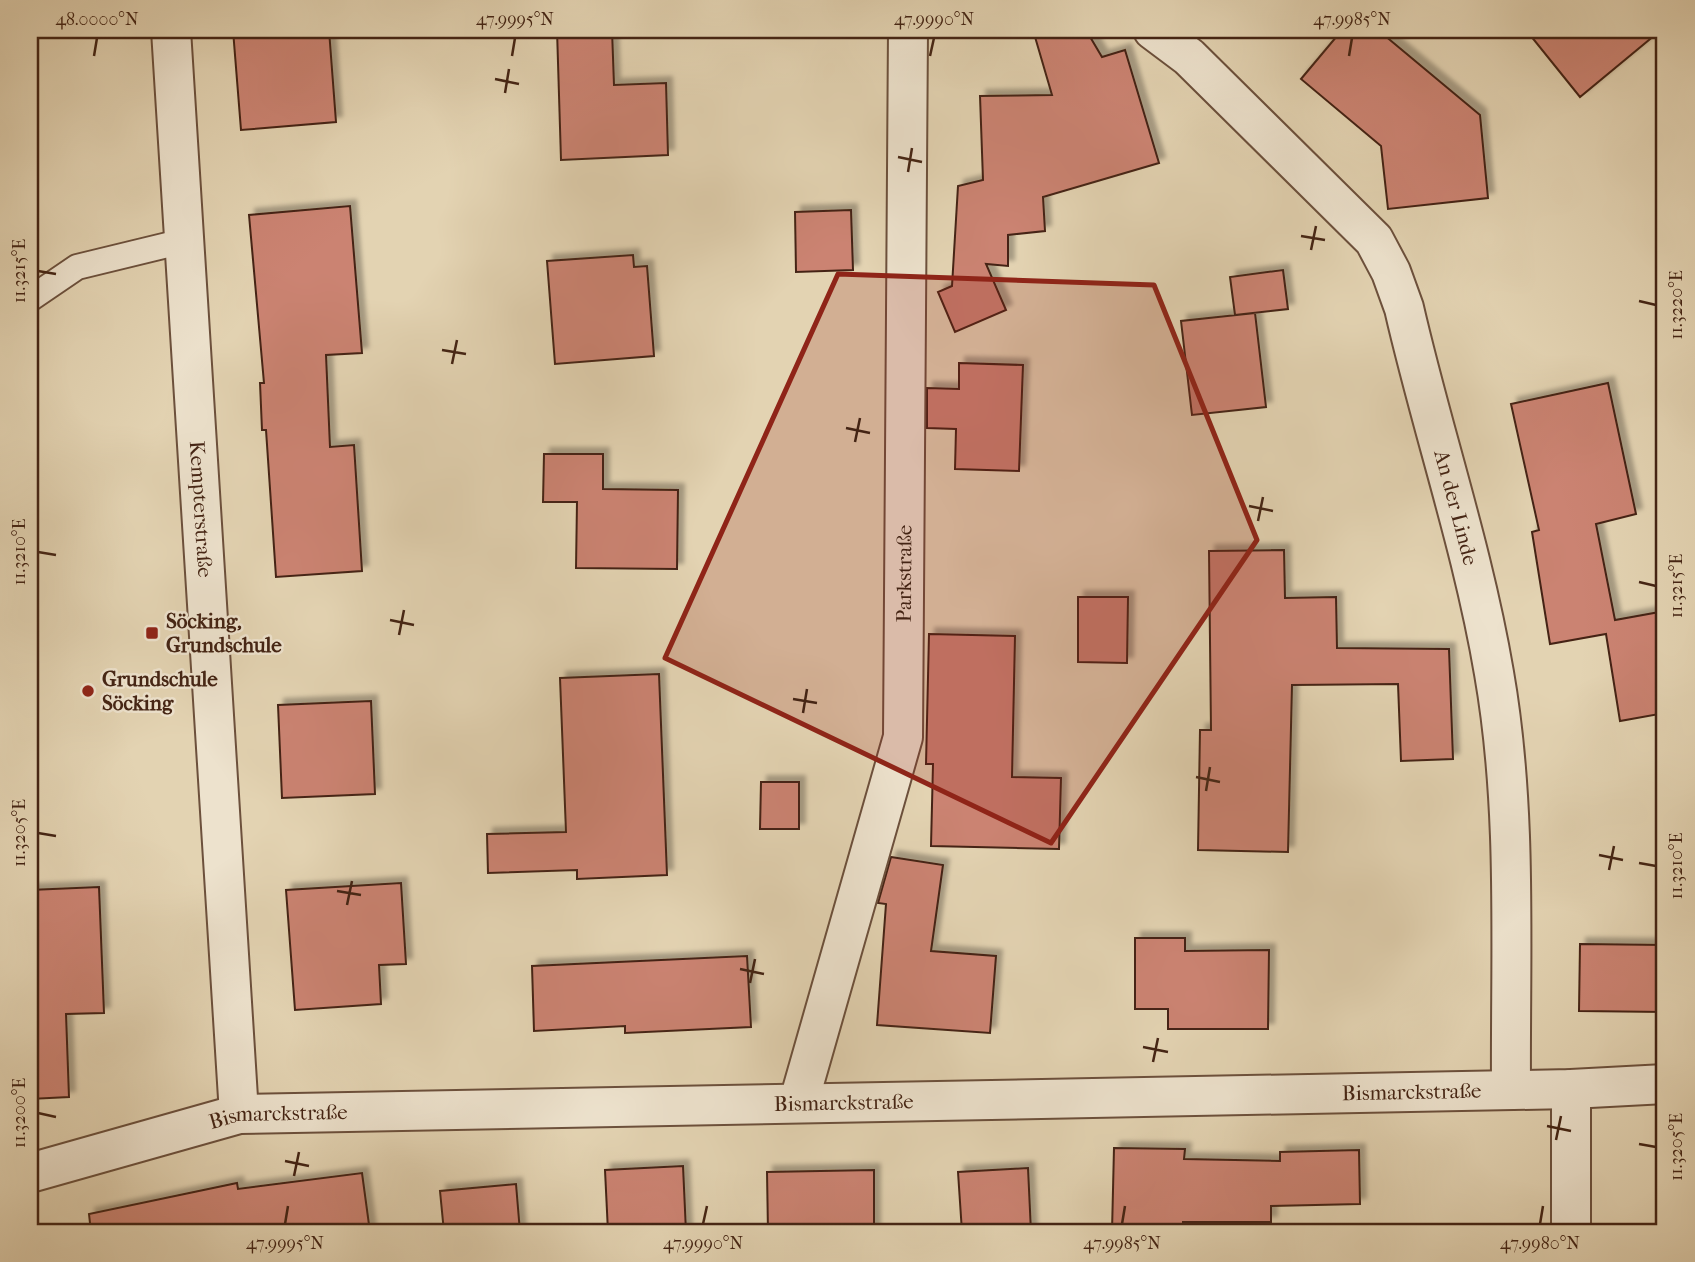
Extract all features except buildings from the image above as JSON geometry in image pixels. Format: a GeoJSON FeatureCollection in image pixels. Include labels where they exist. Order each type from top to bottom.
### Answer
{"type":"FeatureCollection","features":[{"type":"Feature","properties":{"kind":"street","name":"Kempterstraße"},"geometry":{"type":"LineString","coordinates":[[171,30],[239,1114]]}},
{"type":"Feature","properties":{"kind":"street","name":"Parkstraße"},"geometry":{"type":"LineString","coordinates":[[799,1101],[903,737],[908,30]]}},
{"type":"Feature","properties":{"kind":"street","name":"An der Linde"},"geometry":{"type":"LineString","coordinates":[[1153,30],[1189,57],[1374,240],[1391,272],[1404,308],[1473,577],[1494,673],[1508,821],[1511,1090]]}},
{"type":"Feature","properties":{"kind":"street","name":"Bismarckstraße"},"geometry":{"type":"LineString","coordinates":[[30,1173],[239,1114],[799,1101],[1511,1090],[1665,1084]]}},
{"type":"Feature","properties":{"kind":"street"},"geometry":{"type":"LineString","coordinates":[[1571,1088],[1571,1232]]}},
{"type":"Feature","properties":{"kind":"lane"},"geometry":{"type":"LineString","coordinates":[[30,299],[77,267],[184,241]]}},
{"type":"Feature","properties":{"kind":"highlighted area"},"geometry":{"type":"Polygon","coordinates":[[[838,274],[1154,285],[1257,540],[1051,843],[665,658],[838,274]]]}},
{"type":"Feature","properties":{"kind":"place","name":"Söcking, Grundschule"},"geometry":{"type":"Point","coordinates":[152,633]}},
{"type":"Feature","properties":{"kind":"place","name":"Grundschule Söcking"},"geometry":{"type":"Point","coordinates":[88,691]}}]}
